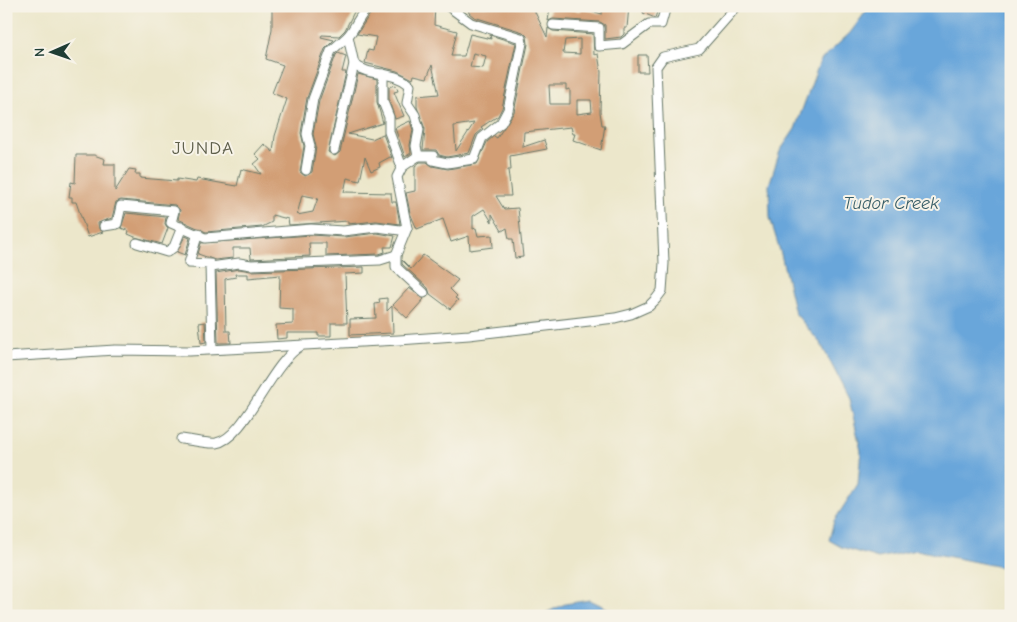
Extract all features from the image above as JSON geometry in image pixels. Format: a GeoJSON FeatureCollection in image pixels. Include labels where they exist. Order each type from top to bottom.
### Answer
{"type":"FeatureCollection","features":[{"type":"Feature","properties":{"kind":"street"},"geometry":{"type":"LineString","coordinates":[[306,170],[310,146],[306,134],[313,99],[331,51],[354,30],[360,16],[370,6]]}},
{"type":"Feature","properties":{"kind":"street"},"geometry":{"type":"LineString","coordinates":[[424,293],[396,267],[396,255],[407,228],[397,177],[402,168],[418,156],[433,156],[433,160],[447,163],[474,158],[482,138],[501,123],[508,110],[522,43],[521,38],[471,23],[448,6]]}},
{"type":"Feature","properties":{"kind":"street"},"geometry":{"type":"LineString","coordinates":[[553,25],[599,28],[599,46],[611,46],[622,44],[649,24],[660,24],[666,6]]}},
{"type":"Feature","properties":{"kind":"street"},"geometry":{"type":"LineString","coordinates":[[6,357],[115,350],[212,349],[432,338],[615,318],[649,306],[662,291],[664,264],[656,67],[663,58],[699,49],[738,6]]}},
{"type":"Feature","properties":{"kind":"street"},"geometry":{"type":"LineString","coordinates":[[334,150],[354,64],[348,36]]}},
{"type":"Feature","properties":{"kind":"street"},"geometry":{"type":"LineString","coordinates":[[354,64],[361,70],[400,77],[410,85],[407,103],[415,115],[419,130],[416,146],[418,156]]}},
{"type":"Feature","properties":{"kind":"street"},"geometry":{"type":"LineString","coordinates":[[383,74],[383,102],[389,117],[389,132],[402,168]]}},
{"type":"Feature","properties":{"kind":"street"},"geometry":{"type":"LineString","coordinates":[[104,226],[117,224],[121,206],[137,206],[174,211],[171,223],[198,233],[204,238],[216,238],[242,233],[312,229],[343,231],[377,227],[400,230],[407,228]]}},
{"type":"Feature","properties":{"kind":"street"},"geometry":{"type":"LineString","coordinates":[[137,243],[168,252],[174,246],[182,228]]}},
{"type":"Feature","properties":{"kind":"street"},"geometry":{"type":"LineString","coordinates":[[198,233],[189,264],[210,264],[211,267],[239,263],[251,265],[380,260],[396,255]]}},
{"type":"Feature","properties":{"kind":"street"},"geometry":{"type":"LineString","coordinates":[[211,267],[212,349]]}},
{"type":"Feature","properties":{"kind":"street"},"geometry":{"type":"LineString","coordinates":[[182,439],[216,443],[226,439],[254,409],[274,372],[292,352],[304,344]]}},
{"type":"Feature","properties":{"kind":"water","name":"Tudor Creek"},"geometry":{"type":"Polygon","coordinates":[[[870,6],[1011,6],[1011,569],[916,550],[878,558],[841,547],[829,540],[834,521],[858,484],[861,451],[849,398],[821,344],[795,313],[770,218],[769,185],[780,151],[795,129],[820,61],[850,33],[870,6]]]}},
{"type":"Feature","properties":{"kind":"water"},"geometry":{"type":"Polygon","coordinates":[[[590,600],[623,616],[539,616],[565,604],[590,600]]]}},
{"type":"Feature","properties":{"kind":"building"},"geometry":{"type":"Polygon","coordinates":[[[272,6],[357,6],[345,30],[339,36],[322,35],[321,37],[334,40],[325,49],[307,98],[301,133],[304,146],[300,172],[305,176],[312,172],[316,147],[313,134],[319,101],[338,53],[346,56],[342,72],[346,72],[328,152],[335,156],[340,152],[358,74],[377,79],[377,102],[383,123],[348,134],[372,139],[383,134],[392,158],[390,157],[379,163],[380,167],[371,171],[365,157],[360,181],[347,178],[344,192],[391,193],[392,202],[396,202],[400,224],[376,221],[348,224],[348,221],[289,225],[288,219],[272,215],[272,222],[262,227],[206,232],[178,219],[180,210],[175,205],[121,200],[116,202],[112,218],[98,223],[99,229],[103,232],[88,237],[76,202],[72,202],[72,197],[69,197],[71,182],[75,183],[76,155],[94,155],[105,159],[104,164],[115,164],[115,191],[129,169],[136,170],[135,174],[140,174],[140,178],[177,181],[177,179],[196,182],[197,179],[237,186],[241,169],[261,174],[254,164],[260,159],[255,154],[264,144],[273,152],[275,136],[287,99],[272,93],[283,65],[266,59],[272,29],[272,6]],[[302,195],[297,215],[313,212],[318,198],[302,195]]]}},
{"type":"Feature","properties":{"kind":"building"},"geometry":{"type":"Polygon","coordinates":[[[380,6],[435,6],[434,25],[457,31],[451,56],[464,56],[470,34],[491,39],[490,35],[516,43],[502,108],[498,116],[481,127],[483,129],[476,135],[469,153],[447,157],[439,155],[436,150],[423,150],[425,129],[417,107],[417,96],[439,94],[432,65],[427,78],[414,75],[413,79],[397,71],[365,63],[368,50],[373,51],[376,37],[357,34],[374,10],[380,10],[380,6]],[[473,53],[470,67],[483,68],[486,56],[473,53]],[[474,123],[454,126],[456,151],[474,123]]]}},
{"type":"Feature","properties":{"kind":"building"},"geometry":{"type":"Polygon","coordinates":[[[468,6],[532,6],[547,37],[548,28],[553,31],[593,34],[594,55],[598,54],[601,72],[600,112],[602,125],[605,125],[601,150],[573,140],[575,134],[573,134],[571,127],[524,132],[523,147],[544,140],[547,149],[510,156],[511,170],[508,170],[511,196],[496,196],[504,209],[518,208],[523,257],[515,258],[513,239],[509,239],[507,228],[502,231],[492,214],[492,222],[484,209],[473,216],[473,229],[476,228],[478,236],[492,235],[493,247],[470,250],[469,236],[451,242],[443,219],[417,229],[410,213],[406,193],[415,191],[415,166],[420,162],[427,162],[432,166],[448,169],[477,164],[487,142],[494,136],[497,138],[514,112],[528,44],[527,36],[523,32],[474,17],[469,13],[468,6]],[[580,39],[565,40],[563,53],[580,54],[580,39]],[[549,85],[550,104],[570,104],[570,89],[566,90],[566,85],[549,85]],[[577,100],[577,114],[592,112],[591,100],[577,100]]]}},
{"type":"Feature","properties":{"kind":"building"},"geometry":{"type":"Polygon","coordinates":[[[603,6],[629,6],[627,28],[624,28],[624,34],[621,37],[605,39],[605,25],[600,22],[553,19],[548,21],[550,8],[581,11],[581,8],[602,14],[603,6]]]}},
{"type":"Feature","properties":{"kind":"building"},"geometry":{"type":"Polygon","coordinates":[[[645,6],[659,6],[655,18],[643,13],[645,6]]]}},
{"type":"Feature","properties":{"kind":"building"},"geometry":{"type":"Polygon","coordinates":[[[638,55],[647,55],[648,72],[638,72],[638,55]]]}},
{"type":"Feature","properties":{"kind":"building"},"geometry":{"type":"Polygon","coordinates":[[[396,85],[398,91],[394,92],[404,116],[395,119],[389,101],[389,87],[396,85]]]}},
{"type":"Feature","properties":{"kind":"building"},"geometry":{"type":"Polygon","coordinates":[[[410,121],[413,130],[410,145],[411,153],[405,157],[395,128],[410,121]]]}},
{"type":"Feature","properties":{"kind":"building"},"geometry":{"type":"Polygon","coordinates":[[[126,213],[166,217],[165,224],[168,228],[162,244],[135,237],[128,234],[129,231],[121,228],[126,213]]]}},
{"type":"Feature","properties":{"kind":"building"},"geometry":{"type":"Polygon","coordinates":[[[377,233],[395,236],[392,247],[384,247],[385,252],[379,254],[326,256],[326,243],[309,243],[310,256],[251,259],[250,248],[233,248],[233,258],[215,260],[198,254],[201,243],[311,235],[344,237],[377,233]]]}},
{"type":"Feature","properties":{"kind":"building"},"geometry":{"type":"Polygon","coordinates":[[[185,236],[190,238],[185,255],[177,252],[185,236]]]}},
{"type":"Feature","properties":{"kind":"building"},"geometry":{"type":"Polygon","coordinates":[[[423,255],[458,280],[450,289],[457,296],[455,298],[458,300],[450,309],[430,294],[428,288],[402,264],[402,260],[411,269],[423,255]]]}},
{"type":"Feature","properties":{"kind":"building"},"geometry":{"type":"Polygon","coordinates":[[[364,267],[364,273],[345,274],[347,323],[331,323],[331,336],[318,336],[318,333],[287,333],[287,338],[277,339],[276,325],[293,324],[293,309],[279,308],[280,275],[248,278],[248,274],[235,274],[236,277],[225,279],[226,331],[230,331],[231,343],[218,343],[216,273],[239,269],[251,271],[364,267]]]}},
{"type":"Feature","properties":{"kind":"building"},"geometry":{"type":"Polygon","coordinates":[[[409,288],[424,299],[407,318],[393,305],[409,288]]]}},
{"type":"Feature","properties":{"kind":"building"},"geometry":{"type":"Polygon","coordinates":[[[387,298],[387,311],[392,306],[393,333],[350,335],[350,319],[376,318],[375,304],[380,303],[379,299],[387,298]]]}},
{"type":"Feature","properties":{"kind":"building"},"geometry":{"type":"Polygon","coordinates":[[[205,322],[206,342],[201,343],[199,323],[205,322]]]}},
{"type":"Feature","properties":{"kind":"district","name":"JUNDA"},"geometry":{"type":"Point","coordinates":[203,148]}}]}
